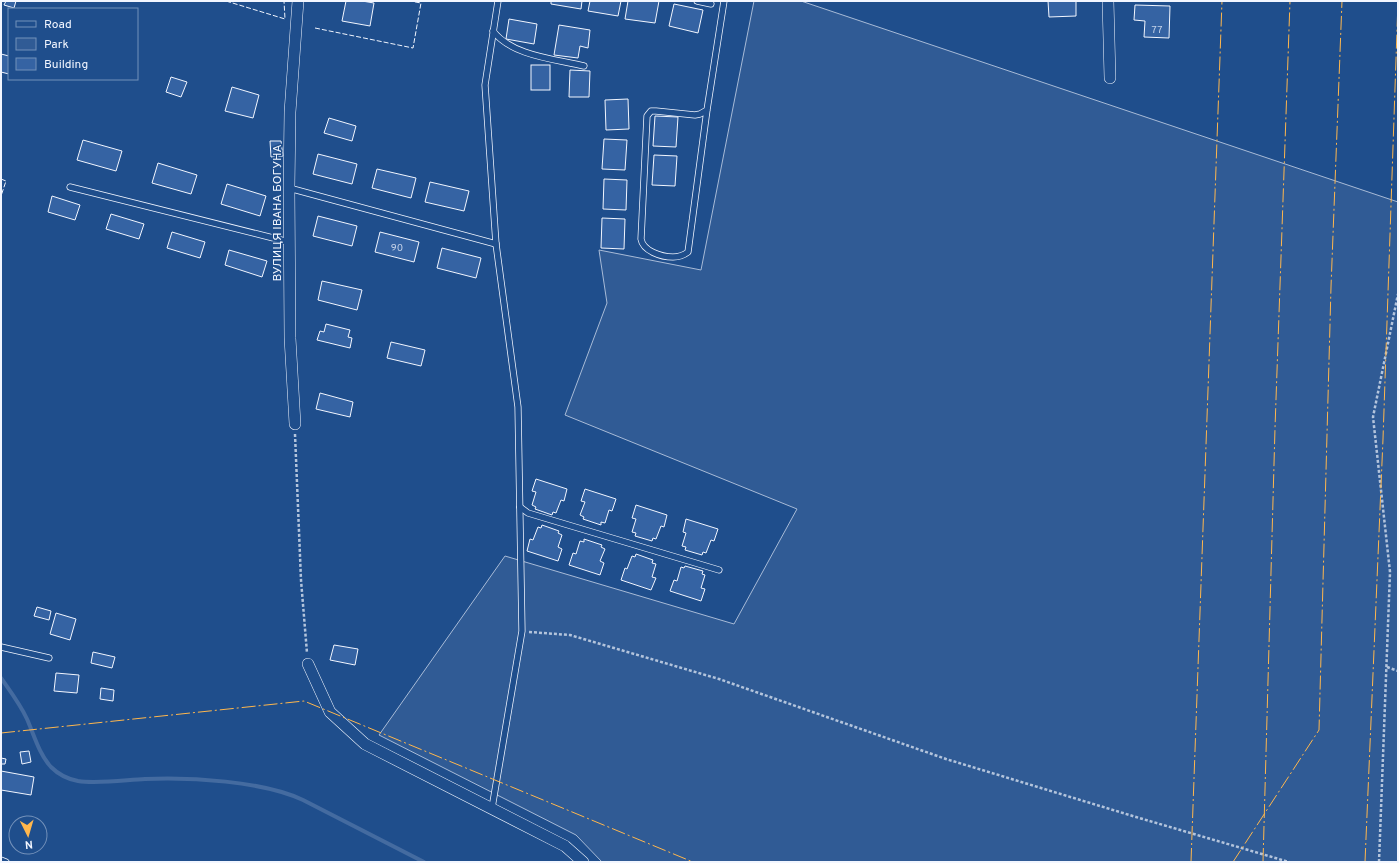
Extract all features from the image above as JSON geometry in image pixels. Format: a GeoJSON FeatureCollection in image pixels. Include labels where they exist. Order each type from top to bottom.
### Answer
{"type":"FeatureCollection","features":[{"type":"Feature","properties":{"kind":"street","name":"ВУЛИЦЯ ІВАНА БОГУНА"},"geometry":{"type":"LineString","coordinates":[[295,424],[290,338],[289,188],[290,112],[298,1]]}},
{"type":"Feature","properties":{"kind":"street"},"geometry":{"type":"LineString","coordinates":[[1108,1],[1110,78]]}},
{"type":"Feature","properties":{"kind":"street"},"geometry":{"type":"LineString","coordinates":[[308,664],[330,712],[365,744],[565,846],[583,862]]}},
{"type":"Feature","properties":{"kind":"lane"},"geometry":{"type":"LineString","coordinates":[[492,808],[522,631],[518,407],[496,244],[485,84],[492,31],[498,1]]}},
{"type":"Feature","properties":{"kind":"lane"},"geometry":{"type":"LineString","coordinates":[[697,1],[711,4]]}},
{"type":"Feature","properties":{"kind":"lane"},"geometry":{"type":"LineString","coordinates":[[707,110],[700,114],[694,115],[651,111],[647,116],[641,239],[642,245],[662,256],[674,257],[688,252],[707,110],[724,1]]}},
{"type":"Feature","properties":{"kind":"lane"},"geometry":{"type":"LineString","coordinates":[[492,31],[498,39],[507,45],[533,55],[584,66]]}},
{"type":"Feature","properties":{"kind":"lane"},"geometry":{"type":"LineString","coordinates":[[70,187],[290,242]]}},
{"type":"Feature","properties":{"kind":"lane"},"geometry":{"type":"LineString","coordinates":[[289,188],[496,244]]}},
{"type":"Feature","properties":{"kind":"lane"},"geometry":{"type":"LineString","coordinates":[[520,507],[528,513],[719,570]]}},
{"type":"Feature","properties":{"kind":"lane"},"geometry":{"type":"LineString","coordinates":[[1,647],[49,658]]}},
{"type":"Feature","properties":{"kind":"lane"},"geometry":{"type":"LineString","coordinates":[[1,860],[6,862]]}},
{"type":"Feature","properties":{"kind":"path"},"geometry":{"type":"LineString","coordinates":[[1379,862],[1390,572],[1373,417],[1398,294]]}},
{"type":"Feature","properties":{"kind":"path"},"geometry":{"type":"LineString","coordinates":[[295,424],[301,580],[308,664]]}},
{"type":"Feature","properties":{"kind":"path"},"geometry":{"type":"LineString","coordinates":[[522,631],[570,635],[719,679],[946,759],[1136,818],[1289,862]]}},
{"type":"Feature","properties":{"kind":"path"},"geometry":{"type":"LineString","coordinates":[[1387,667],[1398,671]]}},
{"type":"Feature","properties":{"kind":"green space"},"geometry":{"type":"Polygon","coordinates":[[[754,1],[801,1],[1398,202],[1398,862],[602,862],[576,835],[379,735],[505,556],[734,624],[797,509],[565,415],[607,303],[599,250],[701,270],[754,1]]]}},
{"type":"Feature","properties":{"kind":"building"},"geometry":{"type":"Polygon","coordinates":[[[6,1],[16,1],[14,8],[4,5],[6,1]]]}},
{"type":"Feature","properties":{"kind":"building"},"geometry":{"type":"Polygon","coordinates":[[[346,1],[374,3],[370,26],[342,21],[346,1]]]}},
{"type":"Feature","properties":{"kind":"building"},"geometry":{"type":"Polygon","coordinates":[[[551,1],[582,1],[581,9],[551,4],[551,1]]]}},
{"type":"Feature","properties":{"kind":"building"},"geometry":{"type":"Polygon","coordinates":[[[590,1],[621,1],[618,16],[588,11],[590,1]]]}},
{"type":"Feature","properties":{"kind":"building"},"geometry":{"type":"Polygon","coordinates":[[[628,1],[659,1],[655,23],[625,19],[628,1]]]}},
{"type":"Feature","properties":{"kind":"building"},"geometry":{"type":"Polygon","coordinates":[[[1048,1],[1076,1],[1076,16],[1049,17],[1048,1]]]}},
{"type":"Feature","properties":{"kind":"building"},"geometry":{"type":"Polygon","coordinates":[[[674,4],[703,10],[698,33],[669,26],[674,4]]]}},
{"type":"Feature","properties":{"kind":"building"},"geometry":{"type":"Polygon","coordinates":[[[1135,5],[1170,6],[1169,38],[1144,37],[1145,21],[1134,20],[1135,5]]]}},
{"type":"Feature","properties":{"kind":"building"},"geometry":{"type":"Polygon","coordinates":[[[509,19],[537,24],[534,44],[506,39],[509,19]]]}},
{"type":"Feature","properties":{"kind":"building"},"geometry":{"type":"Polygon","coordinates":[[[559,25],[590,30],[588,48],[580,46],[578,58],[554,55],[559,25]]]}},
{"type":"Feature","properties":{"kind":"building"},"geometry":{"type":"Polygon","coordinates":[[[1,54],[8,56],[8,74],[1,72],[1,54]]]}},
{"type":"Feature","properties":{"kind":"building"},"geometry":{"type":"Polygon","coordinates":[[[531,65],[550,65],[550,90],[531,90],[531,65]]]}},
{"type":"Feature","properties":{"kind":"building"},"geometry":{"type":"Polygon","coordinates":[[[570,70],[590,71],[589,97],[569,97],[570,70]]]}},
{"type":"Feature","properties":{"kind":"building"},"geometry":{"type":"Polygon","coordinates":[[[171,77],[187,82],[181,97],[166,92],[171,77]]]}},
{"type":"Feature","properties":{"kind":"building"},"geometry":{"type":"Polygon","coordinates":[[[232,87],[259,95],[253,118],[225,111],[232,87]]]}},
{"type":"Feature","properties":{"kind":"building"},"geometry":{"type":"Polygon","coordinates":[[[628,99],[629,129],[606,130],[605,100],[628,99]]]}},
{"type":"Feature","properties":{"kind":"building"},"geometry":{"type":"Polygon","coordinates":[[[655,116],[678,117],[676,147],[653,146],[655,116]]]}},
{"type":"Feature","properties":{"kind":"building"},"geometry":{"type":"Polygon","coordinates":[[[329,118],[356,126],[352,141],[324,133],[329,118]]]}},
{"type":"Feature","properties":{"kind":"building"},"geometry":{"type":"Polygon","coordinates":[[[604,139],[627,140],[625,170],[602,169],[604,139]]]}},
{"type":"Feature","properties":{"kind":"building"},"geometry":{"type":"Polygon","coordinates":[[[83,140],[122,151],[116,171],[77,160],[83,140]]]}},
{"type":"Feature","properties":{"kind":"building"},"geometry":{"type":"Polygon","coordinates":[[[270,141],[281,141],[283,156],[271,157],[270,141]]]}},
{"type":"Feature","properties":{"kind":"building"},"geometry":{"type":"Polygon","coordinates":[[[318,154],[357,164],[352,184],[313,174],[318,154]]]}},
{"type":"Feature","properties":{"kind":"building"},"geometry":{"type":"Polygon","coordinates":[[[654,155],[677,156],[675,186],[652,185],[654,155]]]}},
{"type":"Feature","properties":{"kind":"building"},"geometry":{"type":"Polygon","coordinates":[[[158,163],[197,175],[191,194],[152,183],[158,163]]]}},
{"type":"Feature","properties":{"kind":"building"},"geometry":{"type":"Polygon","coordinates":[[[377,169],[416,178],[411,198],[372,188],[377,169]]]}},
{"type":"Feature","properties":{"kind":"building"},"geometry":{"type":"Polygon","coordinates":[[[604,179],[627,180],[626,210],[603,209],[604,179]]]}},
{"type":"Feature","properties":{"kind":"building"},"geometry":{"type":"Polygon","coordinates":[[[430,182],[469,191],[464,211],[425,202],[430,182]]]}},
{"type":"Feature","properties":{"kind":"building"},"geometry":{"type":"Polygon","coordinates":[[[227,184],[266,196],[260,216],[221,204],[227,184]]]}},
{"type":"Feature","properties":{"kind":"building"},"geometry":{"type":"Polygon","coordinates":[[[52,196],[80,205],[75,220],[48,212],[52,196]]]}},
{"type":"Feature","properties":{"kind":"building"},"geometry":{"type":"Polygon","coordinates":[[[111,214],[144,224],[139,239],[106,229],[111,214]]]}},
{"type":"Feature","properties":{"kind":"building"},"geometry":{"type":"Polygon","coordinates":[[[318,216],[357,226],[352,246],[313,236],[318,216]]]}},
{"type":"Feature","properties":{"kind":"building"},"geometry":{"type":"Polygon","coordinates":[[[602,218],[625,219],[624,249],[601,248],[602,218]]]}},
{"type":"Feature","properties":{"kind":"building"},"geometry":{"type":"Polygon","coordinates":[[[172,232],[205,242],[200,258],[167,248],[172,232]]]}},
{"type":"Feature","properties":{"kind":"building"},"geometry":{"type":"Polygon","coordinates":[[[380,232],[419,242],[414,262],[375,252],[380,232]]]}},
{"type":"Feature","properties":{"kind":"building"},"geometry":{"type":"Polygon","coordinates":[[[442,248],[481,258],[476,278],[437,268],[442,248]]]}},
{"type":"Feature","properties":{"kind":"building"},"geometry":{"type":"Polygon","coordinates":[[[229,250],[267,261],[262,277],[225,265],[229,250]]]}},
{"type":"Feature","properties":{"kind":"building"},"geometry":{"type":"Polygon","coordinates":[[[322,281],[362,290],[357,310],[318,300],[322,281]]]}},
{"type":"Feature","properties":{"kind":"building"},"geometry":{"type":"Polygon","coordinates":[[[326,324],[350,330],[348,337],[352,338],[350,348],[317,340],[320,331],[324,332],[326,324]]]}},
{"type":"Feature","properties":{"kind":"building"},"geometry":{"type":"Polygon","coordinates":[[[391,342],[425,350],[421,366],[387,358],[391,342]]]}},
{"type":"Feature","properties":{"kind":"building"},"geometry":{"type":"Polygon","coordinates":[[[320,393],[353,402],[350,417],[316,409],[320,393]]]}},
{"type":"Feature","properties":{"kind":"building"},"geometry":{"type":"Polygon","coordinates":[[[536,479],[567,489],[564,501],[561,500],[556,513],[553,512],[552,515],[535,509],[536,507],[532,505],[536,492],[532,491],[536,479]]]}},
{"type":"Feature","properties":{"kind":"building"},"geometry":{"type":"Polygon","coordinates":[[[585,489],[616,499],[612,511],[609,510],[605,523],[601,522],[601,525],[583,519],[584,517],[580,515],[585,502],[581,501],[585,489]]]}},
{"type":"Feature","properties":{"kind":"building"},"geometry":{"type":"Polygon","coordinates":[[[636,505],[667,515],[664,527],[661,526],[656,539],[653,538],[652,541],[635,536],[636,533],[632,532],[636,519],[632,518],[636,505]]]}},
{"type":"Feature","properties":{"kind":"building"},"geometry":{"type":"Polygon","coordinates":[[[686,519],[718,529],[714,541],[711,540],[706,553],[703,552],[702,555],[685,550],[686,547],[682,546],[686,533],[683,532],[686,519]]]}},
{"type":"Feature","properties":{"kind":"building"},"geometry":{"type":"Polygon","coordinates":[[[542,525],[559,531],[558,533],[562,535],[558,547],[562,549],[558,561],[527,551],[530,539],[533,540],[538,527],[541,528],[542,525]]]}},
{"type":"Feature","properties":{"kind":"building"},"geometry":{"type":"Polygon","coordinates":[[[584,539],[602,545],[601,547],[605,549],[600,561],[604,563],[600,575],[569,565],[573,553],[576,554],[580,541],[584,542],[584,539]]]}},
{"type":"Feature","properties":{"kind":"building"},"geometry":{"type":"Polygon","coordinates":[[[636,554],[653,560],[652,563],[656,564],[652,577],[656,578],[651,590],[621,580],[625,568],[627,569],[632,556],[635,557],[636,554]]]}},
{"type":"Feature","properties":{"kind":"building"},"geometry":{"type":"Polygon","coordinates":[[[685,566],[703,571],[702,574],[705,575],[701,588],[705,589],[701,601],[670,591],[674,580],[677,581],[681,567],[684,568],[685,566]]]}},
{"type":"Feature","properties":{"kind":"building"},"geometry":{"type":"Polygon","coordinates":[[[37,607],[51,611],[49,620],[34,616],[37,607]]]}},
{"type":"Feature","properties":{"kind":"building"},"geometry":{"type":"Polygon","coordinates":[[[56,613],[76,619],[70,640],[50,634],[56,613]]]}},
{"type":"Feature","properties":{"kind":"building"},"geometry":{"type":"Polygon","coordinates":[[[334,645],[358,649],[355,665],[330,660],[334,645]]]}},
{"type":"Feature","properties":{"kind":"building"},"geometry":{"type":"Polygon","coordinates":[[[93,652],[115,657],[112,668],[91,663],[93,652]]]}},
{"type":"Feature","properties":{"kind":"building"},"geometry":{"type":"Polygon","coordinates":[[[56,673],[79,675],[77,693],[54,691],[56,673]]]}},
{"type":"Feature","properties":{"kind":"building"},"geometry":{"type":"Polygon","coordinates":[[[101,688],[114,690],[113,701],[100,699],[101,688]]]}},
{"type":"Feature","properties":{"kind":"building"},"geometry":{"type":"Polygon","coordinates":[[[29,751],[31,762],[22,764],[20,752],[29,751]]]}},
{"type":"Feature","properties":{"kind":"building"},"geometry":{"type":"Polygon","coordinates":[[[1,758],[6,759],[5,764],[1,764],[1,758]]]}},
{"type":"Feature","properties":{"kind":"building"},"geometry":{"type":"Polygon","coordinates":[[[1,771],[34,777],[31,795],[1,790],[1,771]]]}},
{"type":"Feature","properties":{"kind":"waterway"},"geometry":{"type":"LineString","coordinates":[[1,678],[24,713],[40,750],[47,762],[57,772],[67,778],[78,781],[94,782],[145,779],[204,780],[247,784],[268,788],[303,800],[424,862]]}},
{"type":"Feature","properties":{"kind":"fence"},"geometry":{"type":"LineString","coordinates":[[226,1],[285,19],[284,1]]}},
{"type":"Feature","properties":{"kind":"fence"},"geometry":{"type":"LineString","coordinates":[[315,28],[413,48],[421,3],[410,1]]}},
{"type":"Feature","properties":{"kind":"fence"},"geometry":{"type":"LineString","coordinates":[[1,179],[6,181],[1,196]]}},
{"type":"Feature","properties":{"kind":"power"},"geometry":{"type":"LineString","coordinates":[[1191,862],[1222,1]]}},
{"type":"Feature","properties":{"kind":"power"},"geometry":{"type":"LineString","coordinates":[[1263,862],[1275,428],[1290,1]]}},
{"type":"Feature","properties":{"kind":"power"},"geometry":{"type":"LineString","coordinates":[[1233,862],[1319,730],[1331,287],[1342,1]]}},
{"type":"Feature","properties":{"kind":"power"},"geometry":{"type":"LineString","coordinates":[[1365,862],[1383,439],[1398,1]]}},
{"type":"Feature","properties":{"kind":"power"},"geometry":{"type":"LineString","coordinates":[[1,733],[304,701],[693,862]]}}]}
